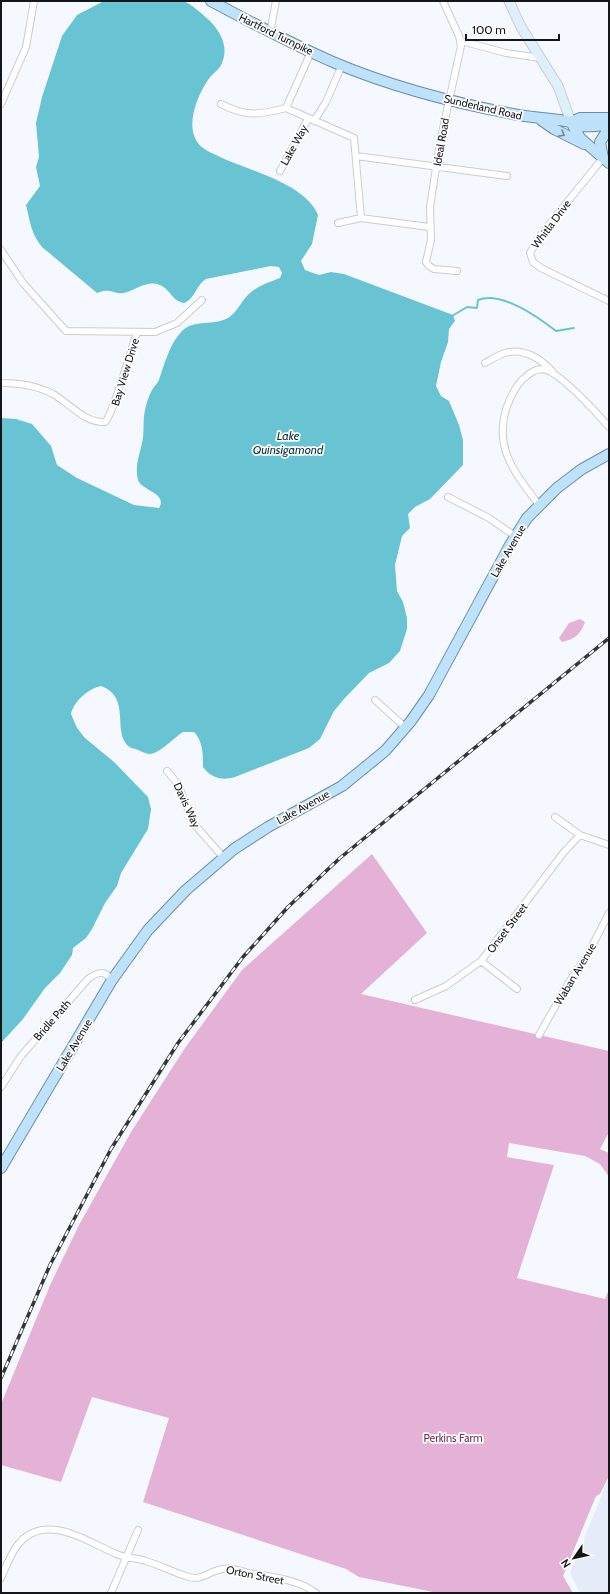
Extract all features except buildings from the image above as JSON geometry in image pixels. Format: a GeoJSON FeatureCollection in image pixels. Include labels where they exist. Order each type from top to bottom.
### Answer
{"type":"FeatureCollection","features":[{"type":"Feature","properties":{"kind":"main road","name":"Hartford Turnpike"},"geometry":{"type":"LineString","coordinates":[[211,1],[270,33],[342,65]]}},
{"type":"Feature","properties":{"kind":"main road","name":"Sunderland Road"},"geometry":{"type":"LineString","coordinates":[[342,65],[448,100],[539,119],[571,122]]}},
{"type":"Feature","properties":{"kind":"main road"},"geometry":{"type":"LineString","coordinates":[[571,122],[580,118],[609,118]]}},
{"type":"Feature","properties":{"kind":"main road"},"geometry":{"type":"LineString","coordinates":[[539,119],[554,129],[587,146],[606,161]]}},
{"type":"Feature","properties":{"kind":"main road"},"geometry":{"type":"LineString","coordinates":[[571,122],[581,126],[609,126],[600,142],[606,161]]}},
{"type":"Feature","properties":{"kind":"main road"},"geometry":{"type":"LineString","coordinates":[[571,122],[578,135],[587,146]]}},
{"type":"Feature","properties":{"kind":"main road","name":"Lake Avenue"},"geometry":{"type":"LineString","coordinates":[[1,1168],[112,980],[132,950],[159,917],[186,890],[223,857],[262,830],[348,781],[380,756],[406,728],[434,686],[515,536],[539,505],[565,482],[609,454]]}},
{"type":"Feature","properties":{"kind":"street"},"geometry":{"type":"LineString","coordinates":[[1,104],[26,47],[34,1]]}},
{"type":"Feature","properties":{"kind":"street"},"geometry":{"type":"LineString","coordinates":[[270,33],[276,1]]}},
{"type":"Feature","properties":{"kind":"street"},"geometry":{"type":"LineString","coordinates":[[443,1],[461,41],[506,53],[540,58]]}},
{"type":"Feature","properties":{"kind":"street"},"geometry":{"type":"LineString","coordinates":[[509,1],[522,27],[558,86],[571,122]]}},
{"type":"Feature","properties":{"kind":"street","name":"Ideal Road"},"geometry":{"type":"LineString","coordinates":[[457,271],[441,270],[427,264],[431,240],[429,227],[430,207],[448,100],[461,41]]}},
{"type":"Feature","properties":{"kind":"street"},"geometry":{"type":"LineString","coordinates":[[286,108],[311,52]]}},
{"type":"Feature","properties":{"kind":"street","name":"Lake Way"},"geometry":{"type":"LineString","coordinates":[[280,171],[311,120],[326,102],[342,65]]}},
{"type":"Feature","properties":{"kind":"street"},"geometry":{"type":"LineString","coordinates":[[221,104],[237,112],[248,114],[268,113],[286,108],[354,138],[361,218]]}},
{"type":"Feature","properties":{"kind":"street"},"geometry":{"type":"LineString","coordinates":[[356,156],[507,176]]}},
{"type":"Feature","properties":{"kind":"street","name":"Whitla Drive"},"geometry":{"type":"LineString","coordinates":[[606,161],[554,218],[533,245],[530,253],[533,262],[541,268],[609,302]]}},
{"type":"Feature","properties":{"kind":"street"},"geometry":{"type":"LineString","coordinates":[[338,223],[361,218],[429,227]]}},
{"type":"Feature","properties":{"kind":"street","name":"Bay View Drive"},"geometry":{"type":"LineString","coordinates":[[1,250],[23,283],[66,331],[119,331],[137,333],[120,381],[113,409],[105,422],[97,421],[79,413],[54,395],[44,390],[24,385],[1,383]]}},
{"type":"Feature","properties":{"kind":"street"},"geometry":{"type":"LineString","coordinates":[[137,333],[155,332],[172,326],[188,315],[202,300]]}},
{"type":"Feature","properties":{"kind":"street"},"geometry":{"type":"LineString","coordinates":[[485,363],[505,353],[523,354],[536,357],[544,362],[609,426]]}},
{"type":"Feature","properties":{"kind":"street"},"geometry":{"type":"LineString","coordinates":[[539,505],[510,463],[504,447],[503,425],[509,400],[521,382],[530,373],[538,370],[550,372],[556,375]]}},
{"type":"Feature","properties":{"kind":"street"},"geometry":{"type":"LineString","coordinates":[[448,497],[489,518],[515,536]]}},
{"type":"Feature","properties":{"kind":"street"},"geometry":{"type":"LineString","coordinates":[[375,700],[406,728]]}},
{"type":"Feature","properties":{"kind":"street","name":"Davis Way"},"geometry":{"type":"LineString","coordinates":[[167,771],[178,784],[194,824],[223,857]]}},
{"type":"Feature","properties":{"kind":"street"},"geometry":{"type":"LineString","coordinates":[[555,816],[580,835],[609,846]]}},
{"type":"Feature","properties":{"kind":"street","name":"Onset Street"},"geometry":{"type":"LineString","coordinates":[[415,1000],[446,986],[481,961],[559,858],[580,835]]}},
{"type":"Feature","properties":{"kind":"street","name":"Waban Avenue"},"geometry":{"type":"LineString","coordinates":[[540,1035],[568,984],[588,954],[609,913]]}},
{"type":"Feature","properties":{"kind":"street"},"geometry":{"type":"LineString","coordinates":[[481,961],[516,989]]}},
{"type":"Feature","properties":{"kind":"street","name":"Bridle Path"},"geometry":{"type":"LineString","coordinates":[[1,1087],[21,1056],[88,979],[103,972],[108,974],[112,980]]}},
{"type":"Feature","properties":{"kind":"street","name":"Orton Street"},"geometry":{"type":"LineString","coordinates":[[1,1578],[10,1557],[19,1544],[28,1535],[42,1530],[65,1532],[126,1557],[144,1560],[179,1574],[195,1578],[203,1577],[219,1569],[237,1569],[304,1586],[316,1593]]}},
{"type":"Feature","properties":{"kind":"street"},"geometry":{"type":"LineString","coordinates":[[112,1593],[138,1530]]}},
{"type":"Feature","properties":{"kind":"shaded area"},"geometry":{"type":"Polygon","coordinates":[[[609,1477],[609,1593],[580,1593],[570,1573],[609,1477]]]}},
{"type":"Feature","properties":{"kind":"green space"},"geometry":{"type":"Polygon","coordinates":[[[580,619],[585,622],[579,633],[574,638],[562,642],[559,638],[569,623],[580,619]]]}},
{"type":"Feature","properties":{"kind":"green space","name":"Perkins Farm"},"geometry":{"type":"Polygon","coordinates":[[[372,854],[427,933],[361,994],[609,1051],[609,1132],[600,1149],[609,1153],[609,1177],[600,1164],[585,1156],[509,1143],[507,1157],[554,1165],[517,1278],[605,1299],[609,1289],[609,1476],[600,1494],[596,1496],[563,1576],[573,1593],[438,1593],[359,1577],[346,1569],[143,1502],[169,1418],[92,1397],[61,1482],[1,1465],[1,1404],[51,1283],[79,1225],[131,1132],[185,1048],[242,970],[372,854]]]}},
{"type":"Feature","properties":{"kind":"water","name":"Lake Quinsigamond"},"geometry":{"type":"Polygon","coordinates":[[[104,1],[183,1],[210,21],[218,31],[223,42],[223,60],[220,67],[208,80],[200,94],[194,111],[194,136],[198,143],[207,151],[259,172],[288,186],[301,194],[311,204],[318,215],[312,244],[301,261],[305,270],[319,275],[331,272],[344,274],[453,315],[455,321],[449,329],[448,342],[441,362],[436,386],[441,396],[449,401],[459,425],[463,440],[463,465],[430,499],[415,507],[408,514],[410,528],[402,536],[395,565],[397,591],[403,602],[407,618],[407,629],[400,651],[389,663],[369,673],[344,699],[334,711],[320,739],[309,748],[235,777],[226,779],[217,778],[206,771],[203,767],[203,753],[201,744],[194,732],[183,732],[157,752],[149,754],[131,748],[125,742],[122,734],[119,707],[111,692],[101,686],[91,690],[78,700],[71,714],[77,728],[85,738],[114,762],[148,797],[151,809],[148,829],[121,873],[117,886],[105,903],[86,938],[73,948],[72,955],[60,973],[45,988],[23,1019],[1,1043],[1,418],[16,419],[32,424],[51,446],[57,465],[77,478],[134,505],[159,508],[161,503],[160,499],[157,495],[140,484],[137,469],[143,438],[145,410],[151,392],[159,381],[165,361],[174,342],[187,327],[217,322],[228,318],[236,311],[250,293],[262,285],[280,278],[282,273],[279,267],[271,266],[206,279],[191,298],[184,303],[174,298],[164,287],[155,284],[146,285],[124,293],[102,291],[97,293],[38,242],[31,227],[26,205],[40,186],[36,167],[39,157],[36,123],[42,97],[62,36],[77,15],[104,1]]]}},
{"type":"Feature","properties":{"kind":"waterway"},"geometry":{"type":"LineString","coordinates":[[452,316],[467,307],[477,308],[478,300],[487,298],[508,302],[519,307],[556,331],[574,328]]}},
{"type":"Feature","properties":{"kind":"railway"},"geometry":{"type":"LineString","coordinates":[[1,1378],[50,1265],[111,1149],[178,1043],[243,957],[288,907],[340,858],[609,638]]}}]}
